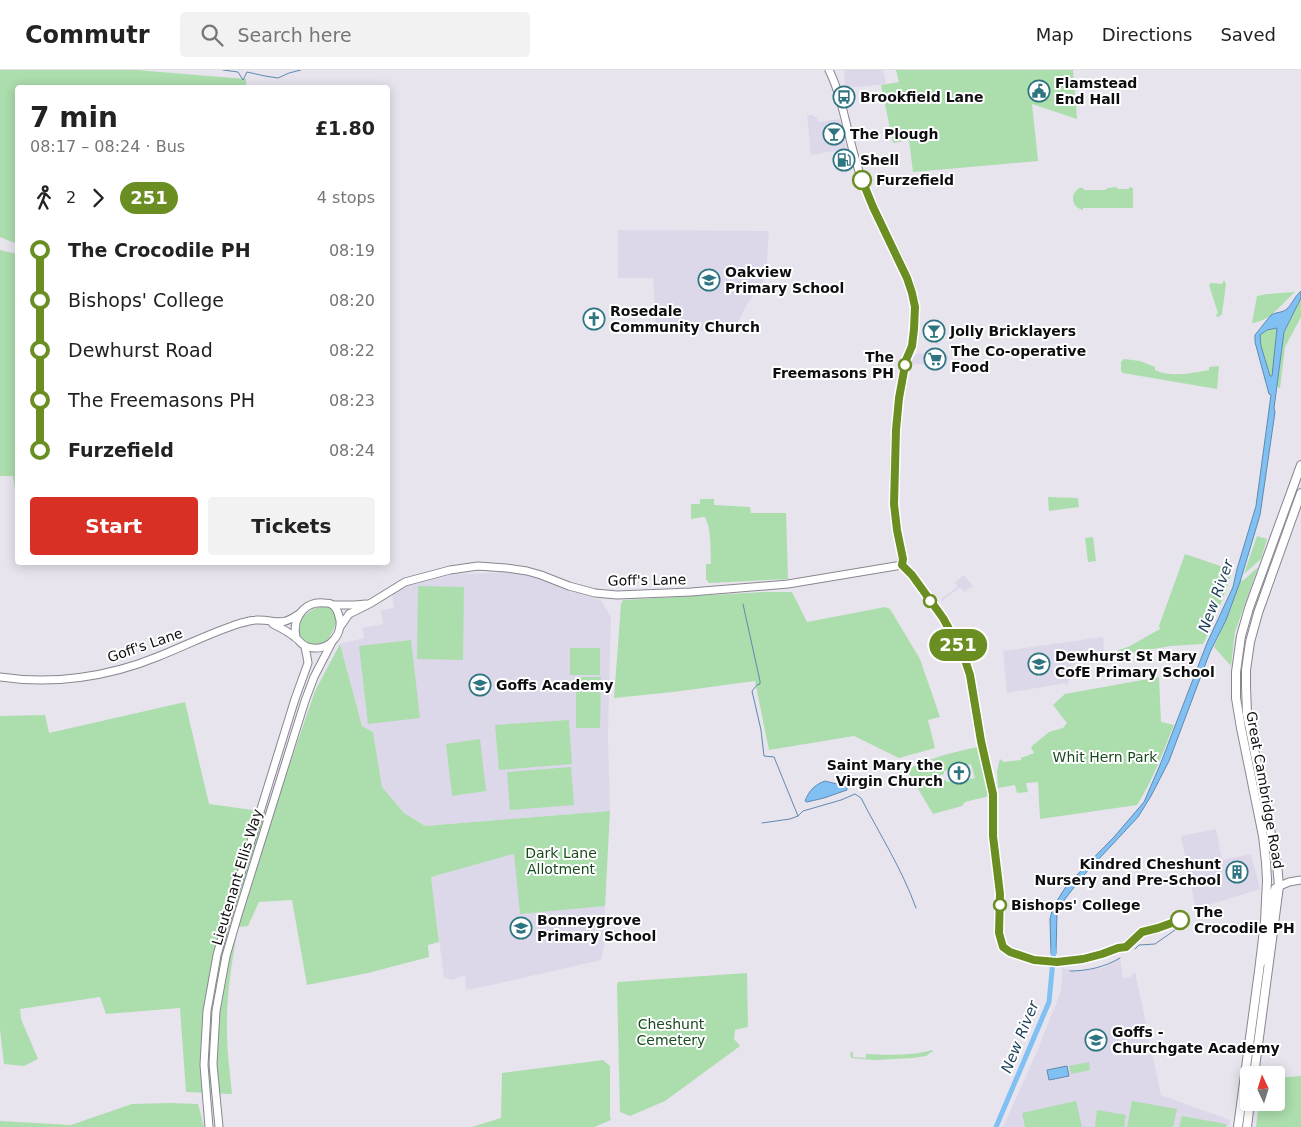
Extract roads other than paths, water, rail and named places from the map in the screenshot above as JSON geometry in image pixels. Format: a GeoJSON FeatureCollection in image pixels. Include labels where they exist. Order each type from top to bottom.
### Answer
{"type":"FeatureCollection","features":[{"type":"Feature","properties":{"kind":"highway","name":"Great Cambridge Road"},"geometry":{"type":"LineString","coordinates":[[1255,1066],[1273,891],[1240,728],[1236,698],[1236,672],[1241,636],[1249,608],[1301,465]]}},
{"type":"Feature","properties":{"kind":"highway","name":"Great Cambridge Road"},"geometry":{"type":"LineString","coordinates":[[1238,1127],[1259,971],[1277,864],[1248,714],[1246,686],[1248,655],[1256,620],[1301,493]]}},
{"type":"Feature","properties":{"kind":"highway"},"geometry":{"type":"LineString","coordinates":[[1247,1127],[1249,1111]]}},
{"type":"Feature","properties":{"kind":"main road","name":"Goff's Lane"},"geometry":{"type":"LineString","coordinates":[[340,627],[349,614],[405,582],[450,570],[478,566],[527,571],[595,593],[617,595],[692,592],[788,584],[902,565],[903,559],[894,504],[896,430],[899,398],[906,360],[912,346],[915,307],[910,285],[902,265],[862,181],[837,86],[829,70]]}},
{"type":"Feature","properties":{"kind":"main road"},"geometry":{"type":"LineString","coordinates":[[266,621],[285,630],[305,647],[315,649],[331,644],[340,627],[337,610],[331,603],[312,603],[299,614],[294,629],[296,638]]}},
{"type":"Feature","properties":{"kind":"main road","name":"Goff's Lane"},"geometry":{"type":"LineString","coordinates":[[333,605],[371,603]]}},
{"type":"Feature","properties":{"kind":"main road","name":"Goff's Lane"},"geometry":{"type":"LineString","coordinates":[[0,677],[47,680],[96,675],[148,661],[234,626],[255,620],[285,622],[299,614]]}},
{"type":"Feature","properties":{"kind":"main road","name":"Lieutenant Ellis Way"},"geometry":{"type":"LineString","coordinates":[[219,1127],[213,1055],[216,1011],[226,956],[240,905],[305,701],[314,677],[331,644]]}},
{"type":"Feature","properties":{"kind":"main road","name":"Lieutenant Ellis Way"},"geometry":{"type":"LineString","coordinates":[[209,1127],[204,1065],[207,1011],[217,955],[295,699],[308,664],[305,647]]}},
{"type":"Feature","properties":{"kind":"main road"},"geometry":{"type":"LineString","coordinates":[[1273,891],[1299,881]]}},
{"type":"Feature","properties":{"kind":"water"},"geometry":{"type":"Polygon","coordinates":[[[1301,291],[1301,298],[1284,332],[1260,515],[1240,582],[1226,620],[1210,652],[1169,761],[1151,796],[1138,817],[1082,877],[1062,903],[1057,912],[1056,954],[1051,954],[1050,919],[1053,907],[1067,885],[1114,837],[1144,802],[1207,643],[1233,587],[1256,506],[1271,395],[1269,394],[1255,342],[1255,335],[1271,315],[1287,309],[1301,291]],[[1277,328],[1267,330],[1260,335],[1261,346],[1270,376],[1272,376],[1277,328]]]}},
{"type":"Feature","properties":{"kind":"water"},"geometry":{"type":"Polygon","coordinates":[[[825,781],[845,786],[847,790],[824,798],[805,801],[812,789],[825,781]]]}},
{"type":"Feature","properties":{"kind":"water"},"geometry":{"type":"Polygon","coordinates":[[[1067,1066],[1069,1076],[1049,1080],[1047,1070],[1067,1066]]]}},
{"type":"Feature","properties":{"kind":"waterway"},"geometry":{"type":"LineString","coordinates":[[223,70],[238,72],[243,80],[247,72],[278,78],[301,70]]}},
{"type":"Feature","properties":{"kind":"waterway"},"geometry":{"type":"LineString","coordinates":[[743,604],[760,681],[760,684],[752,691],[761,730],[764,756],[774,757],[798,816]]}},
{"type":"Feature","properties":{"kind":"waterway"},"geometry":{"type":"LineString","coordinates":[[762,823],[790,819],[798,816],[803,811],[855,794],[861,798],[890,852],[916,908]]}},
{"type":"Feature","properties":{"kind":"waterway"},"geometry":{"type":"LineString","coordinates":[[1135,949],[1139,945],[1155,944],[1175,930]]}},
{"type":"Feature","properties":{"kind":"waterway","name":"New River"},"geometry":{"type":"LineString","coordinates":[[996,1127],[1049,1002],[1054,950]]}},
{"type":"Feature","properties":{"kind":"waterway"},"geometry":{"type":"LineString","coordinates":[[1070,971],[1096,968],[1120,958]]}},
{"type":"Feature","properties":{"kind":"place","name":"Flamstead End Hall"},"geometry":{"type":"Point","coordinates":[1039,91]}},
{"type":"Feature","properties":{"kind":"place","name":"Brookfield Lane"},"geometry":{"type":"Point","coordinates":[844,97]}},
{"type":"Feature","properties":{"kind":"place","name":"The Plough"},"geometry":{"type":"Point","coordinates":[834,134]}},
{"type":"Feature","properties":{"kind":"place","name":"Shell"},"geometry":{"type":"Point","coordinates":[844,160]}},
{"type":"Feature","properties":{"kind":"place","name":"Furzefield"},"geometry":{"type":"Point","coordinates":[862,180]}},
{"type":"Feature","properties":{"kind":"place","name":"Oakview Primary School"},"geometry":{"type":"Point","coordinates":[709,280]}},
{"type":"Feature","properties":{"kind":"place","name":"Rosedale Community Church"},"geometry":{"type":"Point","coordinates":[594,319]}},
{"type":"Feature","properties":{"kind":"place","name":"Jolly Bricklayers"},"geometry":{"type":"Point","coordinates":[934,331]}},
{"type":"Feature","properties":{"kind":"place","name":"The Co-operative Food"},"geometry":{"type":"Point","coordinates":[935,359]}},
{"type":"Feature","properties":{"kind":"place","name":"The Freemasons PH"},"geometry":{"type":"Point","coordinates":[905,365]}},
{"type":"Feature","properties":{"kind":"place","name":"Dewhurst St Mary CofE Primary School"},"geometry":{"type":"Point","coordinates":[1039,664]}},
{"type":"Feature","properties":{"kind":"place","name":"Goffs Academy"},"geometry":{"type":"Point","coordinates":[480,685]}},
{"type":"Feature","properties":{"kind":"place","name":"Saint Mary the Virgin Church"},"geometry":{"type":"Point","coordinates":[959,773]}},
{"type":"Feature","properties":{"kind":"place","name":"Kindred Cheshunt Nursery and Pre-School"},"geometry":{"type":"Point","coordinates":[1237,872]}},
{"type":"Feature","properties":{"kind":"place","name":"Bishops' College"},"geometry":{"type":"Point","coordinates":[1000,905]}},
{"type":"Feature","properties":{"kind":"place","name":"The Crocodile PH"},"geometry":{"type":"Point","coordinates":[1180,920]}},
{"type":"Feature","properties":{"kind":"place","name":"Bonneygrove Primary School"},"geometry":{"type":"Point","coordinates":[521,928]}},
{"type":"Feature","properties":{"kind":"place","name":"Goffs - Churchgate Academy"},"geometry":{"type":"Point","coordinates":[1096,1040]}},
{"type":"Feature","properties":{"kind":"park label","name":"Whit Hern Park"},"geometry":{"type":"Point","coordinates":[1105,757]}},
{"type":"Feature","properties":{"kind":"park label","name":"Dark Lane Allotment"},"geometry":{"type":"Point","coordinates":[561,862]}},
{"type":"Feature","properties":{"kind":"park label","name":"Cheshunt Cemetery"},"geometry":{"type":"Point","coordinates":[671,1032]}}]}
